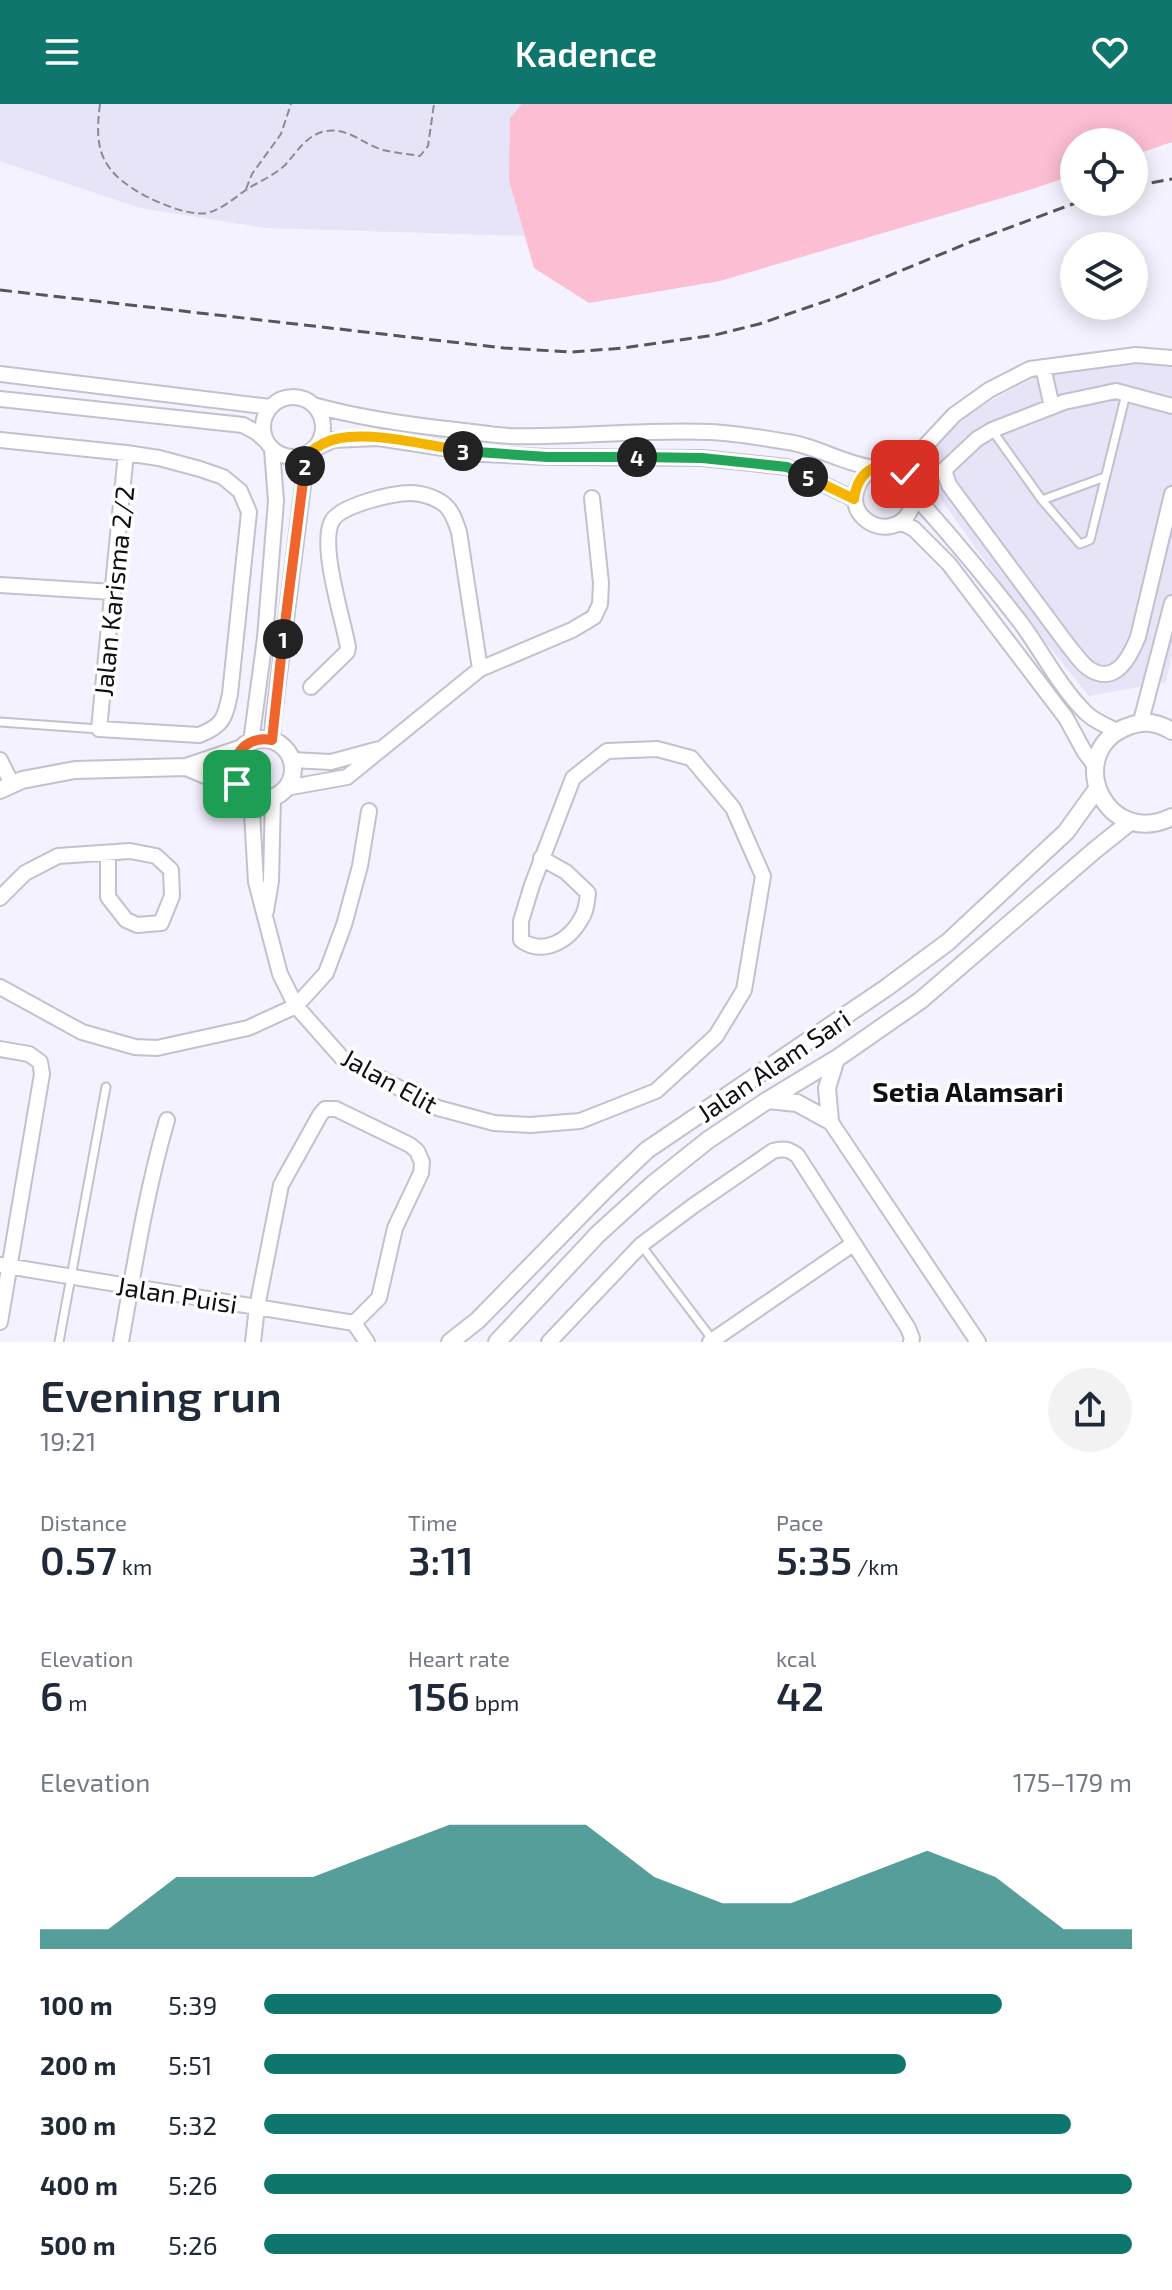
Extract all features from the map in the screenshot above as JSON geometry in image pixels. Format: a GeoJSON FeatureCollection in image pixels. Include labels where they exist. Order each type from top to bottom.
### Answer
{"type":"FeatureCollection","features":[{"type":"Feature","properties":{"kind":"street"},"geometry":{"type":"LineString","coordinates":[[901,472],[954,415],[989,390],[1030,369],[1136,355],[1172,358]]}},
{"type":"Feature","properties":{"kind":"street"},"geometry":{"type":"LineString","coordinates":[[1043,367],[1052,407]]}},
{"type":"Feature","properties":{"kind":"street"},"geometry":{"type":"LineString","coordinates":[[0,374],[270,407]]}},
{"type":"Feature","properties":{"kind":"street"},"geometry":{"type":"LineString","coordinates":[[1172,406],[1116,391],[1064,402],[992,430],[977,439],[944,470],[949,485],[1037,605],[1089,668],[1102,674],[1112,673],[1124,665],[1138,637],[1172,494]]}},
{"type":"Feature","properties":{"kind":"street"},"geometry":{"type":"LineString","coordinates":[[247,794],[237,784],[233,769],[234,761],[246,745],[265,638],[276,501],[269,445],[263,430],[264,418],[270,407],[286,397],[305,399],[313,405],[323,426],[321,438],[310,451],[274,706],[272,740]]}},
{"type":"Feature","properties":{"kind":"street"},"geometry":{"type":"LineString","coordinates":[[0,399],[243,425],[289,457],[333,440],[378,438],[482,454],[702,458],[787,467],[854,499]]}},
{"type":"Feature","properties":{"kind":"street"},"geometry":{"type":"LineString","coordinates":[[313,405],[351,415],[507,436],[694,432],[799,443],[851,463],[888,466],[901,472],[912,484],[915,496],[913,508],[901,522],[881,527],[872,524],[858,511],[854,499],[856,487],[873,467]]}},
{"type":"Feature","properties":{"kind":"street"},"geometry":{"type":"LineString","coordinates":[[0,442],[159,458],[223,477],[240,491],[249,512],[230,694],[221,723],[199,735],[99,729]]}},
{"type":"Feature","properties":{"kind":"street","name":"Jalan Karisma 2/2"},"geometry":{"type":"LineString","coordinates":[[99,729],[126,453]]}},
{"type":"Feature","properties":{"kind":"street"},"geometry":{"type":"LineString","coordinates":[[311,687],[347,652],[348,647],[331,569],[328,534],[333,520],[343,510],[410,493],[427,495],[445,505],[453,514],[459,532],[480,669]]}},
{"type":"Feature","properties":{"kind":"street"},"geometry":{"type":"LineString","coordinates":[[915,496],[951,535],[1018,620],[1050,670],[1087,714],[1117,731]]}},
{"type":"Feature","properties":{"kind":"street"},"geometry":{"type":"LineString","coordinates":[[186,767],[262,799],[347,777],[480,669],[572,630],[594,617],[600,604],[601,583],[592,498]]}},
{"type":"Feature","properties":{"kind":"street"},"geometry":{"type":"LineString","coordinates":[[901,522],[914,529],[949,564],[1066,718],[1096,767]]}},
{"type":"Feature","properties":{"kind":"street"},"geometry":{"type":"LineString","coordinates":[[0,585],[113,592]]}},
{"type":"Feature","properties":{"kind":"street"},"geometry":{"type":"LineString","coordinates":[[1149,591],[1172,596]]}},
{"type":"Feature","properties":{"kind":"street"},"geometry":{"type":"LineString","coordinates":[[1141,721],[1172,603]]}},
{"type":"Feature","properties":{"kind":"street"},"geometry":{"type":"LineString","coordinates":[[1018,620],[1037,605]]}},
{"type":"Feature","properties":{"kind":"street"},"geometry":{"type":"LineString","coordinates":[[1172,731],[1141,721],[1117,731],[1106,743],[1096,767],[1097,789],[1116,815],[1146,825],[1172,817]]}},
{"type":"Feature","properties":{"kind":"street"},"geometry":{"type":"LineString","coordinates":[[0,760],[6,787],[22,780],[75,770],[186,767],[258,739],[272,740],[284,748],[292,760],[293,775],[280,793]]}},
{"type":"Feature","properties":{"kind":"street"},"geometry":{"type":"LineString","coordinates":[[292,760],[331,762],[383,748]]}},
{"type":"Feature","properties":{"kind":"street","name":"Jalan Elit"},"geometry":{"type":"LineString","coordinates":[[247,794],[256,882],[280,974],[296,1006],[343,1059],[438,1108],[494,1123],[530,1125],[580,1121],[656,1091],[716,1036],[744,990],[763,876],[733,808],[691,758],[657,749],[607,751],[573,778],[541,858],[521,921],[521,940],[530,947],[548,947],[572,931],[583,916],[588,893],[566,872],[541,858]]}},
{"type":"Feature","properties":{"kind":"street","name":"Jalan Alam Sari"},"geometry":{"type":"LineString","coordinates":[[450,1342],[478,1320],[647,1150],[874,997],[948,942],[1066,832],[1097,789]]}},
{"type":"Feature","properties":{"kind":"street","name":"Jalan Elit"},"geometry":{"type":"LineString","coordinates":[[265,919],[280,793]]}},
{"type":"Feature","properties":{"kind":"street"},"geometry":{"type":"LineString","coordinates":[[0,987],[82,1032],[135,1047],[157,1048],[248,1028],[296,1006],[326,973],[344,925],[360,866],[369,811]]}},
{"type":"Feature","properties":{"kind":"street","name":"Jalan Alam Sari"},"geometry":{"type":"LineString","coordinates":[[497,1342],[598,1234],[653,1184],[708,1140],[768,1100],[802,1082],[921,1000],[1130,822]]}},
{"type":"Feature","properties":{"kind":"street"},"geometry":{"type":"LineString","coordinates":[[0,898],[25,873],[58,856],[130,851],[156,856],[171,870],[172,896],[161,923],[137,925],[126,920],[108,897],[108,854]]}},
{"type":"Feature","properties":{"kind":"street"},"geometry":{"type":"LineString","coordinates":[[0,1049],[29,1054],[40,1062],[42,1074],[4,1266],[0,1322]]}},
{"type":"Feature","properties":{"kind":"street"},"geometry":{"type":"LineString","coordinates":[[830,1121],[827,1088],[836,1059]]}},
{"type":"Feature","properties":{"kind":"street"},"geometry":{"type":"LineString","coordinates":[[768,1100],[797,1103],[830,1121],[978,1342]]}},
{"type":"Feature","properties":{"kind":"street"},"geometry":{"type":"LineString","coordinates":[[253,1342],[281,1185],[325,1109],[336,1109],[410,1145],[422,1162],[421,1173],[395,1228],[379,1298],[354,1323],[367,1342]]}},
{"type":"Feature","properties":{"kind":"street"},"geometry":{"type":"LineString","coordinates":[[121,1342],[167,1120]]}},
{"type":"Feature","properties":{"kind":"street"},"geometry":{"type":"LineString","coordinates":[[549,1342],[641,1245],[773,1151],[781,1149],[797,1155],[908,1328],[911,1342]]}},
{"type":"Feature","properties":{"kind":"street"},"geometry":{"type":"LineString","coordinates":[[711,1341],[853,1244]]}},
{"type":"Feature","properties":{"kind":"street","name":"Jalan Puisi"},"geometry":{"type":"LineString","coordinates":[[4,1266],[354,1323]]}},
{"type":"Feature","properties":{"kind":"lane"},"geometry":{"type":"LineString","coordinates":[[992,430],[1042,500],[1080,544],[1090,540],[1126,394]]}},
{"type":"Feature","properties":{"kind":"lane"},"geometry":{"type":"LineString","coordinates":[[1042,500],[1105,477]]}},
{"type":"Feature","properties":{"kind":"lane"},"geometry":{"type":"LineString","coordinates":[[0,722],[99,729]]}},
{"type":"Feature","properties":{"kind":"lane"},"geometry":{"type":"LineString","coordinates":[[59,1342],[106,1087]]}},
{"type":"Feature","properties":{"kind":"lane"},"geometry":{"type":"LineString","coordinates":[[641,1245],[711,1341]]}},
{"type":"Feature","properties":{"kind":"path"},"geometry":{"type":"LineString","coordinates":[[100,104],[97,126],[101,154],[107,167],[139,192],[193,213],[207,213],[228,203],[282,168],[309,137],[329,130],[350,135],[381,150],[420,156],[428,146],[434,104]]}},
{"type":"Feature","properties":{"kind":"path"},"geometry":{"type":"LineString","coordinates":[[245,190],[252,174],[281,134],[291,104]]}},
{"type":"Feature","properties":{"kind":"shaded area"},"geometry":{"type":"Polygon","coordinates":[[[0,104],[1079,104],[562,237],[266,228],[140,208],[0,161],[0,104]]]}},
{"type":"Feature","properties":{"kind":"shaded area"},"geometry":{"type":"Polygon","coordinates":[[[522,104],[1172,104],[1172,142],[1148,150],[1148,128],[1060,128],[1060,180],[720,281],[589,303],[534,268],[509,180],[510,118],[522,104]]]}},
{"type":"Feature","properties":{"kind":"shaded area"},"geometry":{"type":"Polygon","coordinates":[[[1172,361],[1172,655],[1166,682],[1089,696],[1024,616],[936,492],[910,471],[970,412],[1044,372],[1172,361]]]}},
{"type":"Feature","properties":{"kind":"railway"},"geometry":{"type":"LineString","coordinates":[[1148,183],[1172,179]]}},
{"type":"Feature","properties":{"kind":"railway"},"geometry":{"type":"LineString","coordinates":[[0,290],[504,348],[572,352],[715,335],[759,324],[835,298],[1060,209]]}},
{"type":"Feature","properties":{"kind":"district","name":"Setia Alamsari"},"geometry":{"type":"Point","coordinates":[968,1091]}},
{"type":"Feature","properties":{"kind":"route"},"geometry":{"type":"LineString","coordinates":[[237,784],[233,769],[237,754],[258,739],[272,740],[303,473],[307,454],[333,440],[378,438],[482,454],[702,458],[787,467],[854,499],[856,487],[873,467],[888,466],[905,474]]}}]}
